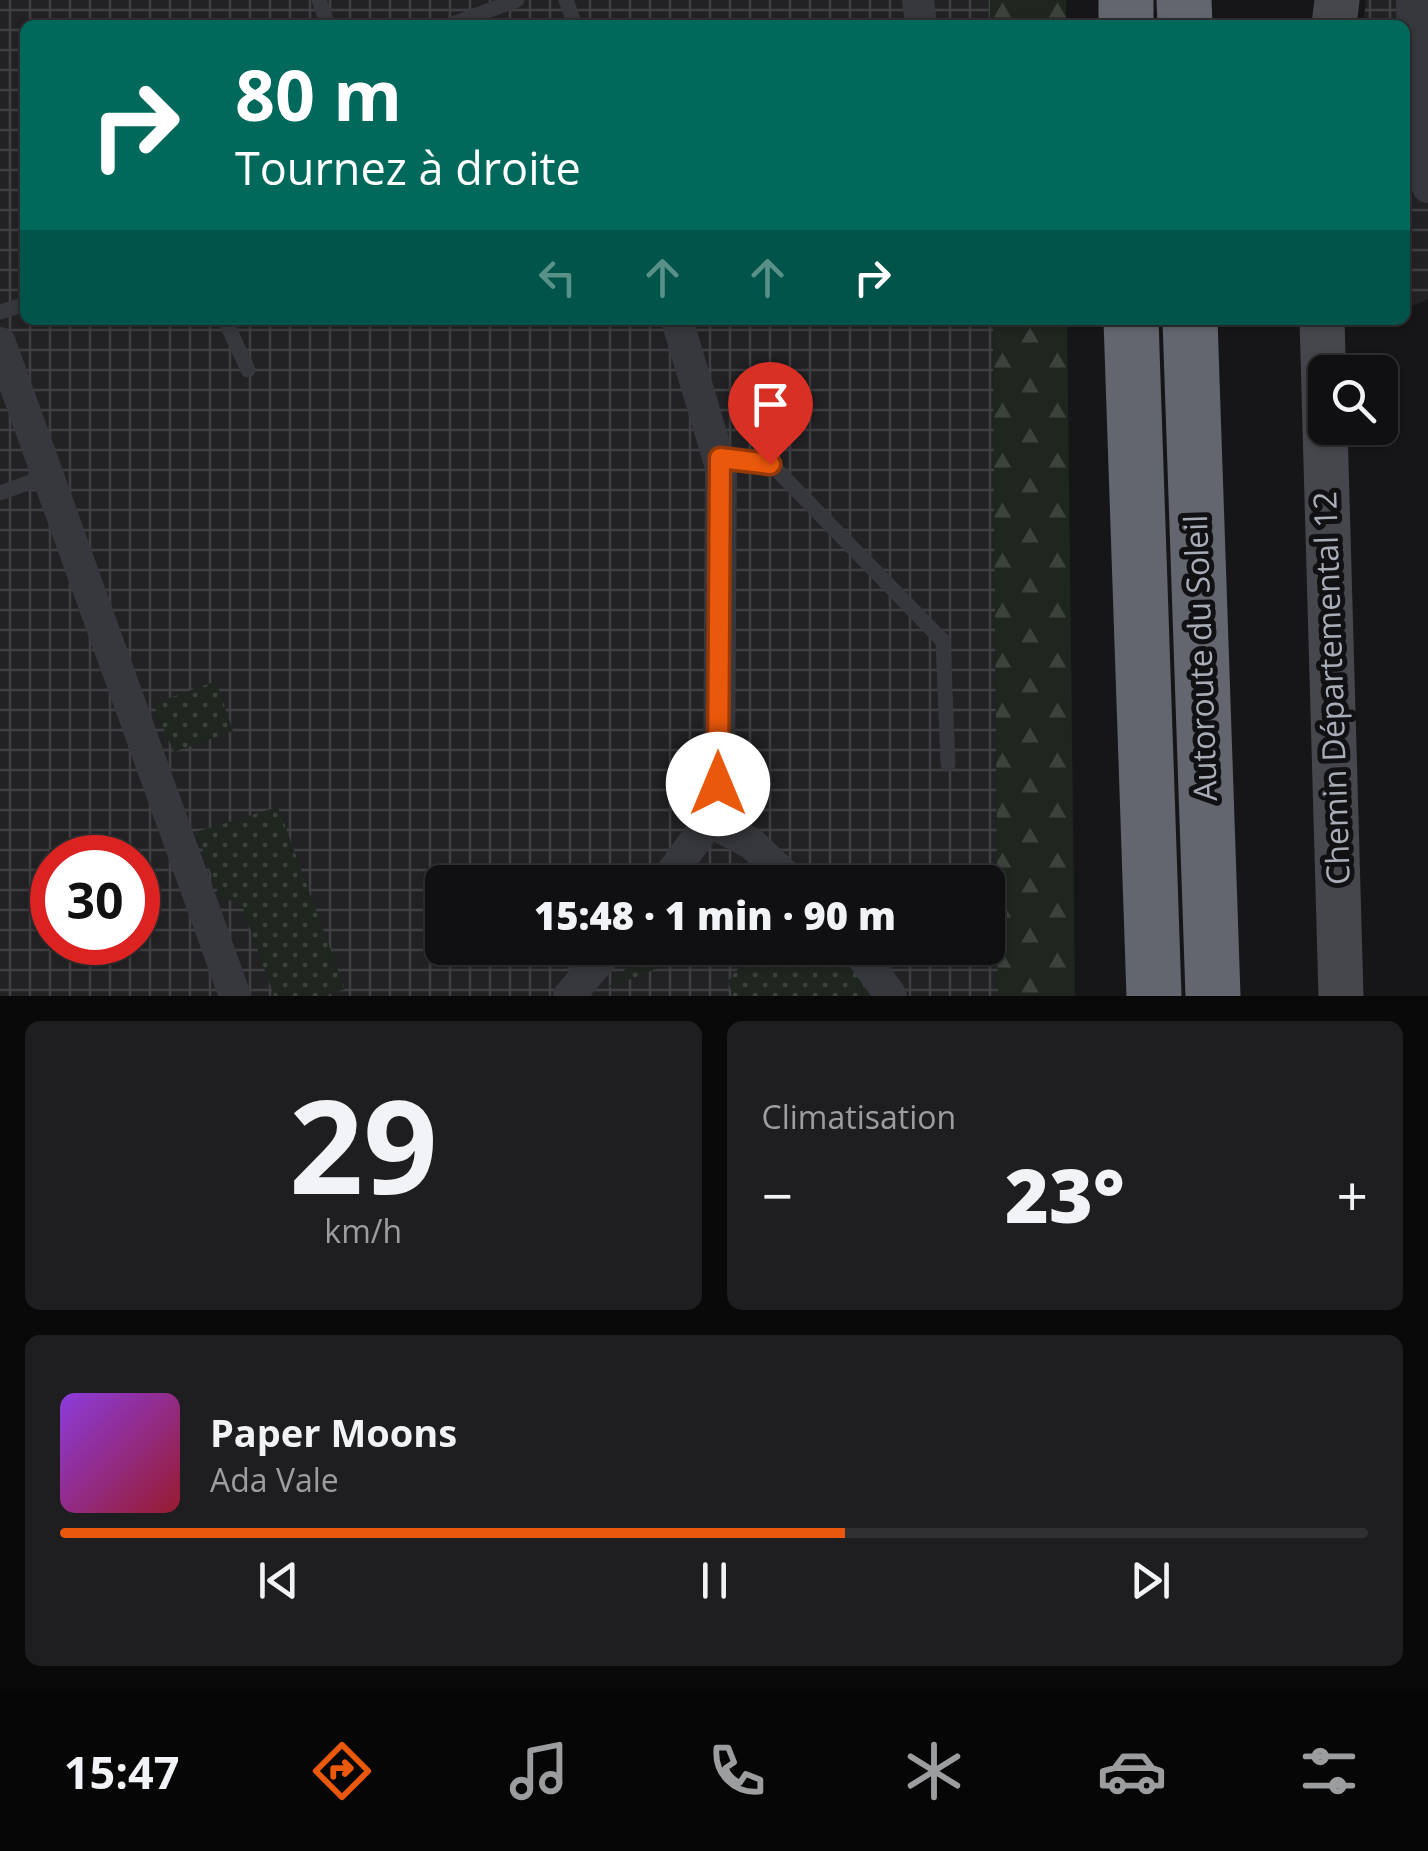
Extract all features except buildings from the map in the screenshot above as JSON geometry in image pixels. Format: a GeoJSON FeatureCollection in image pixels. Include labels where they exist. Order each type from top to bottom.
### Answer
{"type":"FeatureCollection","features":[{"type":"Feature","properties":{"kind":"highway","name":"Autoroute du Soleil"},"geometry":{"type":"LineString","coordinates":[[1131,325],[1154,996]]}},
{"type":"Feature","properties":{"kind":"highway","name":"Autoroute du Soleil"},"geometry":{"type":"LineString","coordinates":[[1190,325],[1213,996]]}},
{"type":"Feature","properties":{"kind":"main road","name":"Chemin Départemental 12"},"geometry":{"type":"LineString","coordinates":[[1322,325],[1341,996]]}},
{"type":"Feature","properties":{"kind":"street"},"geometry":{"type":"LineString","coordinates":[[1412,0],[1421,152],[1428,187]]}},
{"type":"Feature","properties":{"kind":"street"},"geometry":{"type":"LineString","coordinates":[[677,865],[707,820],[718,784],[720,458],[679,325]]}},
{"type":"Feature","properties":{"kind":"street"},"geometry":{"type":"LineString","coordinates":[[0,342],[236,996]]}},
{"type":"Feature","properties":{"kind":"street"},"geometry":{"type":"LineString","coordinates":[[707,820],[751,843],[774,865]]}},
{"type":"Feature","properties":{"kind":"street"},"geometry":{"type":"LineString","coordinates":[[569,996],[595,965]]}},
{"type":"Feature","properties":{"kind":"street"},"geometry":{"type":"LineString","coordinates":[[869,965],[892,996]]}},
{"type":"Feature","properties":{"kind":"lane"},"geometry":{"type":"LineString","coordinates":[[464,20],[518,0]]}},
{"type":"Feature","properties":{"kind":"lane"},"geometry":{"type":"LineString","coordinates":[[227,325],[248,370]]}},
{"type":"Feature","properties":{"kind":"lane"},"geometry":{"type":"LineString","coordinates":[[720,458],[770,464],[942,641],[948,764]]}},
{"type":"Feature","properties":{"kind":"lane"},"geometry":{"type":"LineString","coordinates":[[0,493],[47,476]]}},
{"type":"Feature","properties":{"kind":"shaded area"},"geometry":{"type":"Polygon","coordinates":[[[0,0],[990,0],[990,20],[20,20],[20,325],[993,325],[997,865],[425,865],[425,965],[998,965],[998,996],[0,996],[0,0]]]}},
{"type":"Feature","properties":{"kind":"shaded area"},"geometry":{"type":"Polygon","coordinates":[[[1366,0],[1428,0],[1428,299],[1410,307],[1410,20],[1364,20],[1366,0]]]}},
{"type":"Feature","properties":{"kind":"green space"},"geometry":{"type":"Polygon","coordinates":[[[990,0],[1066,0],[1066,20],[990,20],[990,0]]]}},
{"type":"Feature","properties":{"kind":"green space"},"geometry":{"type":"Polygon","coordinates":[[[993,325],[1067,325],[1075,996],[998,996],[998,965],[1005,965],[1005,865],[997,865],[993,325]]]}},
{"type":"Feature","properties":{"kind":"green space"},"geometry":{"type":"Polygon","coordinates":[[[216,681],[233,731],[174,752],[153,704],[216,681]]]}},
{"type":"Feature","properties":{"kind":"green space"},"geometry":{"type":"Polygon","coordinates":[[[278,807],[345,989],[323,996],[274,996],[241,903],[220,898],[196,832],[278,807]]]}},
{"type":"Feature","properties":{"kind":"green space"},"geometry":{"type":"Polygon","coordinates":[[[629,965],[666,965],[608,988],[629,965]]]}},
{"type":"Feature","properties":{"kind":"green space"},"geometry":{"type":"Polygon","coordinates":[[[742,965],[853,965],[871,996],[733,996],[728,981],[742,965]]]}},
{"type":"Feature","properties":{"kind":"route"},"geometry":{"type":"LineString","coordinates":[[718,784],[720,458],[770,464]]}}]}
